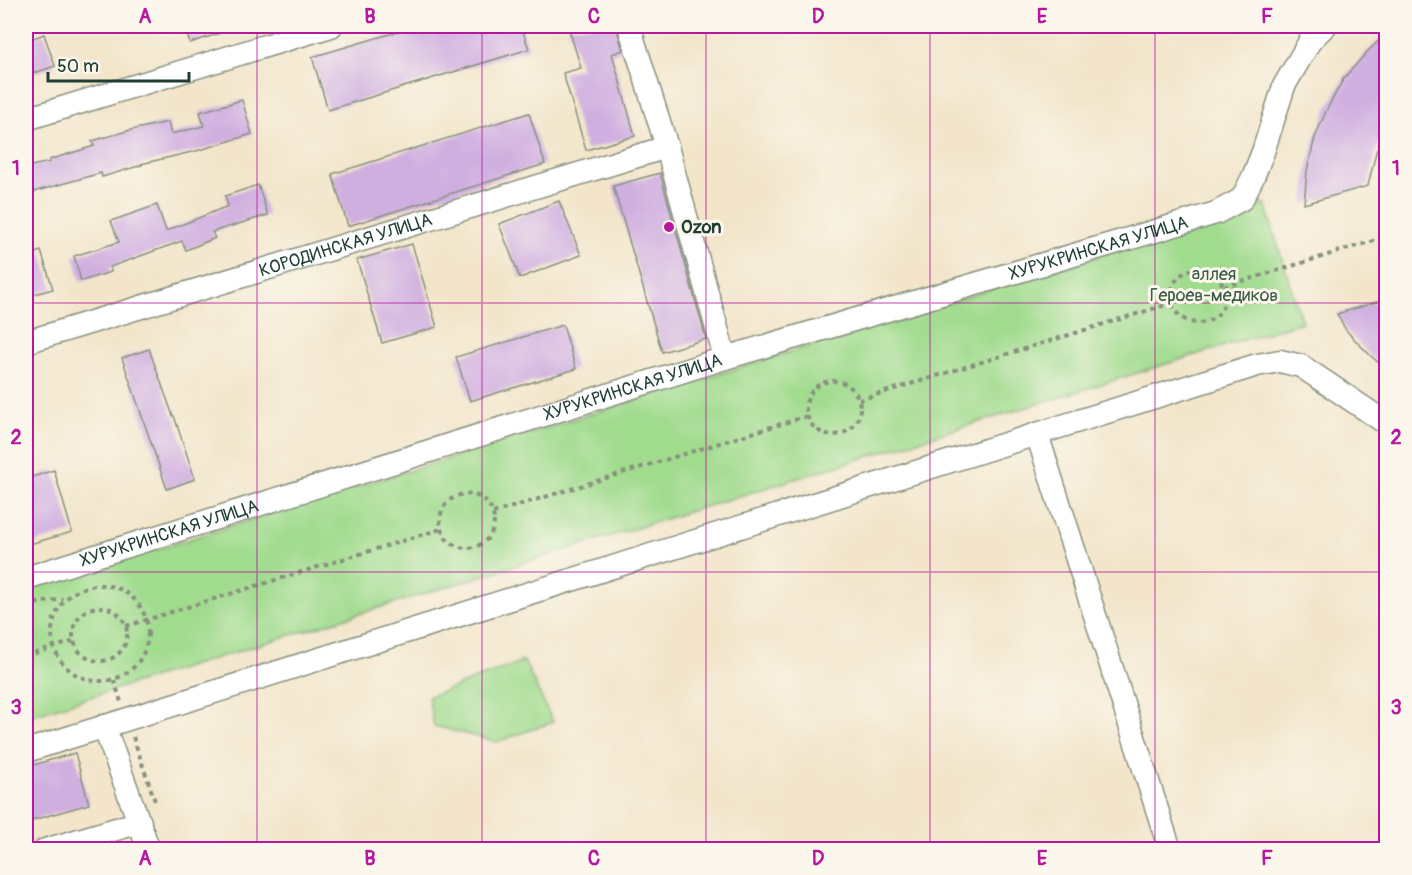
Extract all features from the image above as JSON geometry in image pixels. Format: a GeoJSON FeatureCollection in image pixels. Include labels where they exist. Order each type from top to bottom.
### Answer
{"type":"FeatureCollection","features":[{"type":"Feature","properties":{"kind":"street"},"geometry":{"type":"LineString","coordinates":[[26,119],[331,26]]}},
{"type":"Feature","properties":{"kind":"street"},"geometry":{"type":"LineString","coordinates":[[628,26],[667,147],[724,358]]}},
{"type":"Feature","properties":{"kind":"street","name":"ХУРУКРИНСКАЯ УЛИЦА"},"geometry":{"type":"LineString","coordinates":[[26,578],[724,358],[1216,213],[1242,200],[1263,152],[1284,86],[1310,41],[1325,26]]}},
{"type":"Feature","properties":{"kind":"street","name":"КОРОДИНСКАЯ УЛИЦА"},"geometry":{"type":"LineString","coordinates":[[26,342],[667,147]]}},
{"type":"Feature","properties":{"kind":"street"},"geometry":{"type":"LineString","coordinates":[[26,751],[1257,365],[1280,361],[1301,366],[1386,423]]}},
{"type":"Feature","properties":{"kind":"street"},"geometry":{"type":"LineString","coordinates":[[1037,434],[1170,849]]}},
{"type":"Feature","properties":{"kind":"street"},"geometry":{"type":"LineString","coordinates":[[104,726],[150,817],[149,849]]}},
{"type":"Feature","properties":{"kind":"street"},"geometry":{"type":"LineString","coordinates":[[45,849],[150,817]]}},
{"type":"Feature","properties":{"kind":"path"},"geometry":{"type":"LineString","coordinates":[[1386,171],[1386,228]]}},
{"type":"Feature","properties":{"kind":"path"},"geometry":{"type":"LineString","coordinates":[[1224,287],[1386,237]]}},
{"type":"Feature","properties":{"kind":"path"},"geometry":{"type":"LineString","coordinates":[[1200,269],[1211,272],[1219,278],[1224,287],[1225,298],[1222,308],[1216,317],[1206,322],[1196,323],[1186,320],[1177,313],[1172,303],[1171,293],[1174,283],[1190,270],[1200,269]]}},
{"type":"Feature","properties":{"kind":"path"},"geometry":{"type":"LineString","coordinates":[[859,400],[1172,303]]}},
{"type":"Feature","properties":{"kind":"path"},"geometry":{"type":"LineString","coordinates":[[835,381],[846,384],[854,390],[859,400],[860,410],[857,421],[851,429],[842,434],[831,435],[820,432],[812,426],[807,416],[806,405],[809,395],[815,387],[825,382],[835,381]]}},
{"type":"Feature","properties":{"kind":"path"},"geometry":{"type":"LineString","coordinates":[[493,513],[807,416]]}},
{"type":"Feature","properties":{"kind":"path"},"geometry":{"type":"LineString","coordinates":[[470,494],[480,497],[493,513],[492,534],[476,547],[465,549],[455,546],[446,539],[441,529],[440,519],[443,508],[459,495],[470,494]]}},
{"type":"Feature","properties":{"kind":"path"},"geometry":{"type":"LineString","coordinates":[[126,626],[441,529]]}},
{"type":"Feature","properties":{"kind":"path"},"geometry":{"type":"LineString","coordinates":[[94,584],[111,585],[127,592],[139,604],[147,619],[149,638],[143,656],[131,671],[114,680],[95,682],[77,676],[62,664],[53,647],[51,630],[55,614],[64,599],[78,589],[94,584]]}},
{"type":"Feature","properties":{"kind":"path"},"geometry":{"type":"LineString","coordinates":[[26,605],[64,599]]}},
{"type":"Feature","properties":{"kind":"path"},"geometry":{"type":"LineString","coordinates":[[102,606],[121,616],[126,626],[127,636],[118,654],[108,660],[98,661],[87,658],[79,651],[72,631],[82,613],[102,606]]}},
{"type":"Feature","properties":{"kind":"path"},"geometry":{"type":"LineString","coordinates":[[26,656],[74,641]]}},
{"type":"Feature","properties":{"kind":"path"},"geometry":{"type":"LineString","coordinates":[[114,680],[127,719],[150,817]]}},
{"type":"Feature","properties":{"kind":"green space","name":"аллея Героев-медиков"},"geometry":{"type":"Polygon","coordinates":[[[1265,204],[1302,322],[26,717],[26,590],[1265,204]]]}},
{"type":"Feature","properties":{"kind":"green space"},"geometry":{"type":"Polygon","coordinates":[[[524,661],[553,722],[497,742],[434,726],[428,697],[524,661]]]}},
{"type":"Feature","properties":{"kind":"building"},"geometry":{"type":"Polygon","coordinates":[[[184,26],[234,26],[235,28],[190,43],[184,26]]]}},
{"type":"Feature","properties":{"kind":"building"},"geometry":{"type":"Polygon","coordinates":[[[417,26],[521,26],[529,49],[328,110],[312,57],[417,26]]]}},
{"type":"Feature","properties":{"kind":"building"},"geometry":{"type":"Polygon","coordinates":[[[568,26],[616,26],[623,50],[612,54],[635,136],[586,150],[563,73],[581,68],[568,26]]]}},
{"type":"Feature","properties":{"kind":"building"},"geometry":{"type":"Polygon","coordinates":[[[44,34],[55,66],[26,76],[26,41],[44,34]]]}},
{"type":"Feature","properties":{"kind":"building"},"geometry":{"type":"Polygon","coordinates":[[[1386,34],[1386,127],[1376,152],[1368,186],[1304,204],[1307,171],[1315,137],[1327,109],[1344,78],[1386,34]]]}},
{"type":"Feature","properties":{"kind":"building"},"geometry":{"type":"Polygon","coordinates":[[[242,100],[252,134],[102,177],[101,173],[26,194],[26,167],[50,162],[49,160],[94,146],[92,141],[131,130],[168,122],[171,134],[204,126],[200,112],[242,100]]]}},
{"type":"Feature","properties":{"kind":"building"},"geometry":{"type":"Polygon","coordinates":[[[529,113],[545,164],[348,226],[332,174],[529,113]]]}},
{"type":"Feature","properties":{"kind":"building"},"geometry":{"type":"Polygon","coordinates":[[[660,173],[706,339],[662,352],[613,186],[660,173]]]}},
{"type":"Feature","properties":{"kind":"building"},"geometry":{"type":"Polygon","coordinates":[[[258,185],[268,215],[212,232],[215,238],[186,250],[182,241],[110,267],[111,272],[81,281],[74,256],[119,242],[111,221],[157,205],[166,231],[228,206],[225,196],[258,185]]]}},
{"type":"Feature","properties":{"kind":"building"},"geometry":{"type":"Polygon","coordinates":[[[559,201],[581,255],[520,278],[499,224],[559,201]]]}},
{"type":"Feature","properties":{"kind":"building"},"geometry":{"type":"Polygon","coordinates":[[[412,244],[437,327],[382,343],[357,260],[412,244]]]}},
{"type":"Feature","properties":{"kind":"building"},"geometry":{"type":"Polygon","coordinates":[[[41,251],[53,289],[31,295],[26,279],[26,256],[41,251]]]}},
{"type":"Feature","properties":{"kind":"building"},"geometry":{"type":"Polygon","coordinates":[[[1386,299],[1386,369],[1346,330],[1337,314],[1386,299]]]}},
{"type":"Feature","properties":{"kind":"building"},"geometry":{"type":"Polygon","coordinates":[[[563,325],[576,369],[470,401],[456,357],[563,325]]]}},
{"type":"Feature","properties":{"kind":"building"},"geometry":{"type":"Polygon","coordinates":[[[149,349],[195,479],[167,489],[122,358],[149,349]]]}},
{"type":"Feature","properties":{"kind":"building"},"geometry":{"type":"Polygon","coordinates":[[[54,470],[72,532],[26,545],[26,479],[54,470]]]}},
{"type":"Feature","properties":{"kind":"building"},"geometry":{"type":"Polygon","coordinates":[[[75,753],[89,804],[26,822],[26,767],[75,753]]]}},
{"type":"Feature","properties":{"kind":"place","name":"Ozon"},"geometry":{"type":"Point","coordinates":[669,227]}}]}
